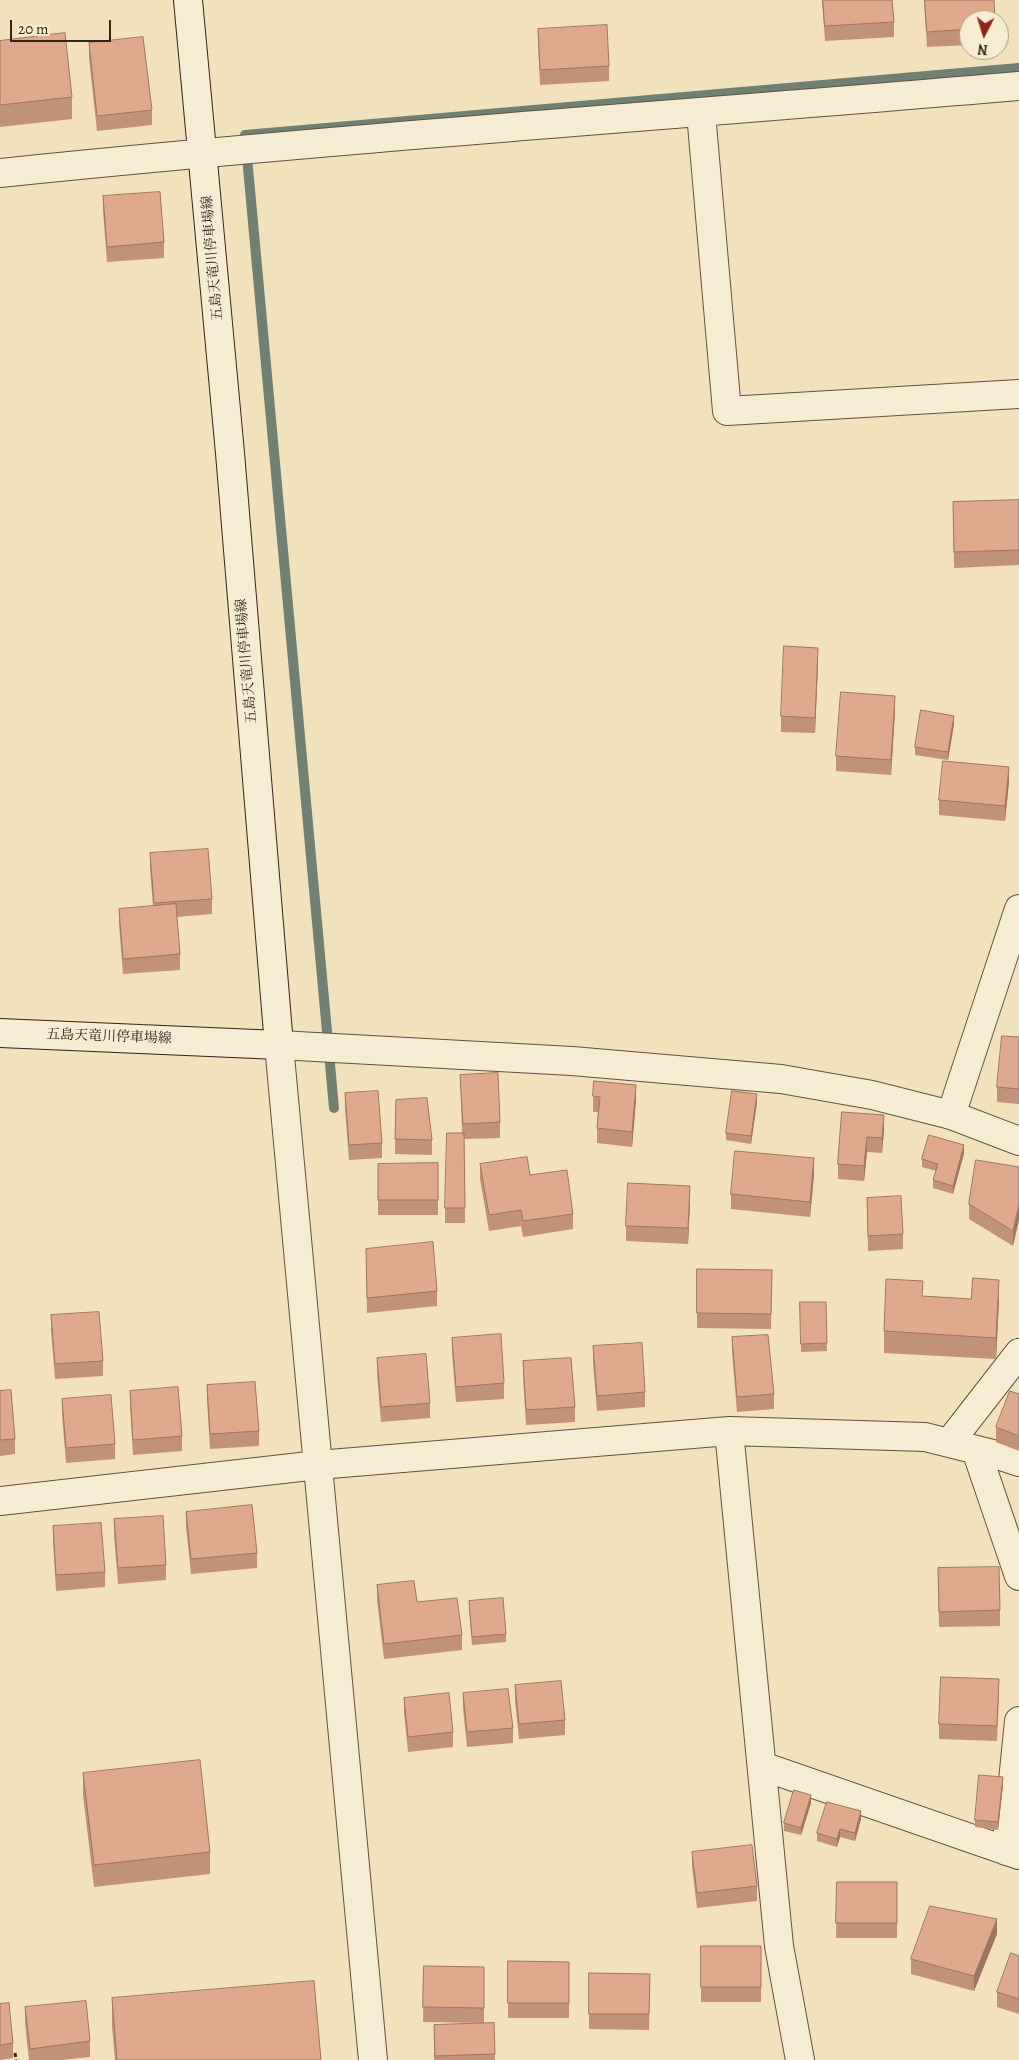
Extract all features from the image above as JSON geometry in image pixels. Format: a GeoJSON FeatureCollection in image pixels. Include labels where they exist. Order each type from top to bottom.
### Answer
{"type":"FeatureCollection","features":[{"type":"Feature","properties":{"kind":"street","name":"五島天竜川停車場線"},"geometry":{"type":"LineString","coordinates":[[0,1033],[279,1045],[203,152],[188,0]]}},
{"type":"Feature","properties":{"kind":"street"},"geometry":{"type":"LineString","coordinates":[[0,173],[203,152],[1019,86]]}},
{"type":"Feature","properties":{"kind":"street"},"geometry":{"type":"LineString","coordinates":[[701,113],[727,410],[1019,394]]}},
{"type":"Feature","properties":{"kind":"street"},"geometry":{"type":"LineString","coordinates":[[951,1115],[1019,909]]}},
{"type":"Feature","properties":{"kind":"street"},"geometry":{"type":"LineString","coordinates":[[373,2060],[279,1045],[572,1061],[781,1079],[872,1095],[951,1115],[1019,1141]]}},
{"type":"Feature","properties":{"kind":"street"},"geometry":{"type":"LineString","coordinates":[[949,1443],[1019,1353]]}},
{"type":"Feature","properties":{"kind":"street"},"geometry":{"type":"LineString","coordinates":[[730,1431],[780,1946],[800,2060]]}},
{"type":"Feature","properties":{"kind":"street"},"geometry":{"type":"LineString","coordinates":[[0,1501],[318,1465],[730,1431],[925,1437],[1019,1462]]}},
{"type":"Feature","properties":{"kind":"street"},"geometry":{"type":"LineString","coordinates":[[976,1450],[1019,1576]]}},
{"type":"Feature","properties":{"kind":"street"},"geometry":{"type":"LineString","coordinates":[[762,1766],[1013,1853],[1019,1721]]}},
{"type":"Feature","properties":{"kind":"path"},"geometry":{"type":"LineString","coordinates":[[15,2053],[16,2060]]}},
{"type":"Feature","properties":{"kind":"building"},"geometry":{"type":"Polygon","coordinates":[[[823,0],[892,0],[894,22],[825,26],[823,0]]]}},
{"type":"Feature","properties":{"kind":"building"},"geometry":{"type":"Polygon","coordinates":[[[925,0],[994,0],[994,10],[959,10],[959,30],[927,32],[925,0]]]}},
{"type":"Feature","properties":{"kind":"building"},"geometry":{"type":"Polygon","coordinates":[[[607,25],[609,66],[540,70],[538,29],[607,25]]]}},
{"type":"Feature","properties":{"kind":"building"},"geometry":{"type":"Polygon","coordinates":[[[65,33],[72,97],[0,105],[0,41],[65,33]]]}},
{"type":"Feature","properties":{"kind":"building"},"geometry":{"type":"Polygon","coordinates":[[[143,37],[152,110],[97,116],[89,43],[143,37]]]}},
{"type":"Feature","properties":{"kind":"building"},"geometry":{"type":"Polygon","coordinates":[[[160,192],[164,242],[107,247],[103,196],[160,192]]]}},
{"type":"Feature","properties":{"kind":"building"},"geometry":{"type":"Polygon","coordinates":[[[1019,500],[1019,550],[954,552],[953,502],[1019,500]]]}},
{"type":"Feature","properties":{"kind":"building"},"geometry":{"type":"Polygon","coordinates":[[[784,646],[818,648],[815,718],[781,716],[784,646]]]}},
{"type":"Feature","properties":{"kind":"building"},"geometry":{"type":"Polygon","coordinates":[[[841,692],[895,696],[891,760],[836,756],[841,692]]]}},
{"type":"Feature","properties":{"kind":"building"},"geometry":{"type":"Polygon","coordinates":[[[921,710],[954,716],[948,752],[915,747],[921,710]]]}},
{"type":"Feature","properties":{"kind":"building"},"geometry":{"type":"Polygon","coordinates":[[[943,761],[1009,767],[1005,806],[939,800],[943,761]]]}},
{"type":"Feature","properties":{"kind":"building"},"geometry":{"type":"Polygon","coordinates":[[[208,849],[212,899],[154,903],[150,853],[208,849]]]}},
{"type":"Feature","properties":{"kind":"building"},"geometry":{"type":"Polygon","coordinates":[[[176,904],[180,954],[123,959],[119,909],[176,904]]]}},
{"type":"Feature","properties":{"kind":"building"},"geometry":{"type":"Polygon","coordinates":[[[1002,1036],[1019,1037],[1019,1089],[997,1087],[1002,1036]]]}},
{"type":"Feature","properties":{"kind":"building"},"geometry":{"type":"Polygon","coordinates":[[[498,1073],[500,1122],[463,1124],[460,1075],[498,1073]]]}},
{"type":"Feature","properties":{"kind":"building"},"geometry":{"type":"Polygon","coordinates":[[[594,1081],[636,1085],[632,1132],[597,1128],[600,1097],[593,1096],[594,1081]]]}},
{"type":"Feature","properties":{"kind":"building"},"geometry":{"type":"Polygon","coordinates":[[[378,1091],[382,1143],[349,1145],[345,1093],[378,1091]]]}},
{"type":"Feature","properties":{"kind":"building"},"geometry":{"type":"Polygon","coordinates":[[[732,1091],[757,1094],[751,1136],[726,1133],[732,1091]]]}},
{"type":"Feature","properties":{"kind":"building"},"geometry":{"type":"Polygon","coordinates":[[[427,1098],[432,1140],[395,1139],[396,1100],[427,1098]]]}},
{"type":"Feature","properties":{"kind":"building"},"geometry":{"type":"Polygon","coordinates":[[[842,1112],[884,1115],[882,1138],[867,1137],[864,1166],[838,1164],[842,1112]]]}},
{"type":"Feature","properties":{"kind":"building"},"geometry":{"type":"Polygon","coordinates":[[[447,1133],[464,1133],[465,1208],[445,1208],[447,1133]]]}},
{"type":"Feature","properties":{"kind":"building"},"geometry":{"type":"Polygon","coordinates":[[[929,1135],[964,1145],[953,1186],[933,1180],[938,1164],[922,1159],[929,1135]]]}},
{"type":"Feature","properties":{"kind":"building"},"geometry":{"type":"Polygon","coordinates":[[[735,1151],[814,1158],[810,1202],[731,1194],[735,1151]]]}},
{"type":"Feature","properties":{"kind":"building"},"geometry":{"type":"Polygon","coordinates":[[[527,1157],[530,1175],[567,1170],[573,1214],[523,1221],[521,1210],[489,1215],[480,1164],[527,1157]]]}},
{"type":"Feature","properties":{"kind":"building"},"geometry":{"type":"Polygon","coordinates":[[[976,1160],[1019,1167],[1019,1204],[1013,1231],[969,1204],[976,1160]]]}},
{"type":"Feature","properties":{"kind":"building"},"geometry":{"type":"Polygon","coordinates":[[[438,1163],[438,1200],[378,1200],[378,1164],[438,1163]]]}},
{"type":"Feature","properties":{"kind":"building"},"geometry":{"type":"Polygon","coordinates":[[[628,1183],[690,1186],[688,1228],[626,1226],[628,1183]]]}},
{"type":"Feature","properties":{"kind":"building"},"geometry":{"type":"Polygon","coordinates":[[[901,1196],[903,1234],[868,1236],[867,1198],[901,1196]]]}},
{"type":"Feature","properties":{"kind":"building"},"geometry":{"type":"Polygon","coordinates":[[[433,1242],[437,1291],[367,1298],[366,1249],[433,1242]]]}},
{"type":"Feature","properties":{"kind":"building"},"geometry":{"type":"Polygon","coordinates":[[[697,1269],[772,1270],[771,1314],[697,1313],[697,1269]]]}},
{"type":"Feature","properties":{"kind":"building"},"geometry":{"type":"Polygon","coordinates":[[[973,1278],[999,1280],[996,1338],[884,1331],[886,1279],[923,1281],[922,1296],[971,1299],[973,1278]]]}},
{"type":"Feature","properties":{"kind":"building"},"geometry":{"type":"Polygon","coordinates":[[[800,1302],[826,1302],[827,1343],[801,1344],[800,1302]]]}},
{"type":"Feature","properties":{"kind":"building"},"geometry":{"type":"Polygon","coordinates":[[[99,1312],[103,1361],[55,1364],[51,1315],[99,1312]]]}},
{"type":"Feature","properties":{"kind":"building"},"geometry":{"type":"Polygon","coordinates":[[[501,1334],[504,1383],[456,1387],[452,1338],[501,1334]]]}},
{"type":"Feature","properties":{"kind":"building"},"geometry":{"type":"Polygon","coordinates":[[[768,1335],[774,1394],[737,1397],[732,1337],[768,1335]]]}},
{"type":"Feature","properties":{"kind":"building"},"geometry":{"type":"Polygon","coordinates":[[[642,1343],[645,1392],[597,1396],[593,1346],[642,1343]]]}},
{"type":"Feature","properties":{"kind":"building"},"geometry":{"type":"Polygon","coordinates":[[[426,1354],[430,1403],[381,1407],[377,1358],[426,1354]]]}},
{"type":"Feature","properties":{"kind":"building"},"geometry":{"type":"Polygon","coordinates":[[[571,1358],[575,1407],[526,1410],[523,1361],[571,1358]]]}},
{"type":"Feature","properties":{"kind":"building"},"geometry":{"type":"Polygon","coordinates":[[[255,1382],[259,1431],[210,1434],[207,1385],[255,1382]]]}},
{"type":"Feature","properties":{"kind":"building"},"geometry":{"type":"Polygon","coordinates":[[[178,1387],[182,1436],[133,1440],[130,1391],[178,1387]]]}},
{"type":"Feature","properties":{"kind":"building"},"geometry":{"type":"Polygon","coordinates":[[[11,1390],[15,1439],[0,1440],[0,1391],[11,1390]]]}},
{"type":"Feature","properties":{"kind":"building"},"geometry":{"type":"Polygon","coordinates":[[[1010,1391],[1019,1394],[1019,1436],[996,1427],[1010,1391]]]}},
{"type":"Feature","properties":{"kind":"building"},"geometry":{"type":"Polygon","coordinates":[[[111,1395],[115,1444],[66,1448],[62,1399],[111,1395]]]}},
{"type":"Feature","properties":{"kind":"building"},"geometry":{"type":"Polygon","coordinates":[[[252,1505],[257,1553],[191,1559],[186,1512],[252,1505]]]}},
{"type":"Feature","properties":{"kind":"building"},"geometry":{"type":"Polygon","coordinates":[[[163,1516],[166,1565],[118,1568],[114,1519],[163,1516]]]}},
{"type":"Feature","properties":{"kind":"building"},"geometry":{"type":"Polygon","coordinates":[[[101,1523],[105,1572],[56,1575],[53,1526],[101,1523]]]}},
{"type":"Feature","properties":{"kind":"building"},"geometry":{"type":"Polygon","coordinates":[[[999,1567],[1000,1610],[939,1612],[938,1568],[999,1567]]]}},
{"type":"Feature","properties":{"kind":"building"},"geometry":{"type":"Polygon","coordinates":[[[414,1581],[417,1602],[457,1598],[462,1635],[384,1644],[377,1585],[414,1581]]]}},
{"type":"Feature","properties":{"kind":"building"},"geometry":{"type":"Polygon","coordinates":[[[503,1598],[506,1634],[472,1637],[469,1601],[503,1598]]]}},
{"type":"Feature","properties":{"kind":"building"},"geometry":{"type":"Polygon","coordinates":[[[941,1677],[999,1679],[997,1726],[939,1724],[941,1677]]]}},
{"type":"Feature","properties":{"kind":"building"},"geometry":{"type":"Polygon","coordinates":[[[561,1681],[565,1720],[519,1724],[515,1685],[561,1681]]]}},
{"type":"Feature","properties":{"kind":"building"},"geometry":{"type":"Polygon","coordinates":[[[508,1689],[513,1728],[467,1732],[463,1693],[508,1689]]]}},
{"type":"Feature","properties":{"kind":"building"},"geometry":{"type":"Polygon","coordinates":[[[449,1693],[453,1732],[408,1737],[404,1698],[449,1693]]]}},
{"type":"Feature","properties":{"kind":"building"},"geometry":{"type":"Polygon","coordinates":[[[200,1760],[210,1852],[94,1865],[83,1773],[200,1760]]]}},
{"type":"Feature","properties":{"kind":"building"},"geometry":{"type":"Polygon","coordinates":[[[979,1775],[1003,1777],[998,1822],[975,1820],[979,1775]]]}},
{"type":"Feature","properties":{"kind":"building"},"geometry":{"type":"Polygon","coordinates":[[[794,1790],[811,1795],[801,1828],[784,1823],[794,1790]]]}},
{"type":"Feature","properties":{"kind":"building"},"geometry":{"type":"Polygon","coordinates":[[[827,1802],[861,1811],[855,1833],[840,1829],[837,1839],[817,1833],[827,1802]]]}},
{"type":"Feature","properties":{"kind":"building"},"geometry":{"type":"Polygon","coordinates":[[[752,1845],[757,1886],[697,1893],[692,1852],[752,1845]]]}},
{"type":"Feature","properties":{"kind":"building"},"geometry":{"type":"Polygon","coordinates":[[[837,1882],[897,1882],[897,1923],[836,1923],[837,1882]]]}},
{"type":"Feature","properties":{"kind":"building"},"geometry":{"type":"Polygon","coordinates":[[[930,1906],[997,1919],[974,1976],[911,1959],[930,1906]]]}},
{"type":"Feature","properties":{"kind":"building"},"geometry":{"type":"Polygon","coordinates":[[[701,1946],[761,1946],[761,1987],[701,1987],[701,1946]]]}},
{"type":"Feature","properties":{"kind":"building"},"geometry":{"type":"Polygon","coordinates":[[[1011,1953],[1019,1956],[1019,1999],[997,1992],[1011,1953]]]}},
{"type":"Feature","properties":{"kind":"building"},"geometry":{"type":"Polygon","coordinates":[[[508,1961],[569,1962],[569,2003],[508,2003],[508,1961]]]}},
{"type":"Feature","properties":{"kind":"building"},"geometry":{"type":"Polygon","coordinates":[[[424,1966],[484,1967],[484,2008],[423,2007],[424,1966]]]}},
{"type":"Feature","properties":{"kind":"building"},"geometry":{"type":"Polygon","coordinates":[[[589,1973],[650,1974],[649,2014],[589,2014],[589,1973]]]}},
{"type":"Feature","properties":{"kind":"building"},"geometry":{"type":"Polygon","coordinates":[[[314,1981],[321,2060],[117,2060],[112,1998],[314,1981]]]}},
{"type":"Feature","properties":{"kind":"building"},"geometry":{"type":"Polygon","coordinates":[[[86,2001],[90,2041],[30,2049],[25,2007],[86,2001]]]}},
{"type":"Feature","properties":{"kind":"building"},"geometry":{"type":"Polygon","coordinates":[[[9,2003],[13,2043],[0,2045],[0,2004],[9,2003]]]}},
{"type":"Feature","properties":{"kind":"building"},"geometry":{"type":"Polygon","coordinates":[[[494,2023],[495,2054],[435,2056],[434,2025],[494,2023]]]}},
{"type":"Feature","properties":{"kind":"waterway"},"geometry":{"type":"LineString","coordinates":[[334,1108],[245,135],[1019,68]]}}]}
